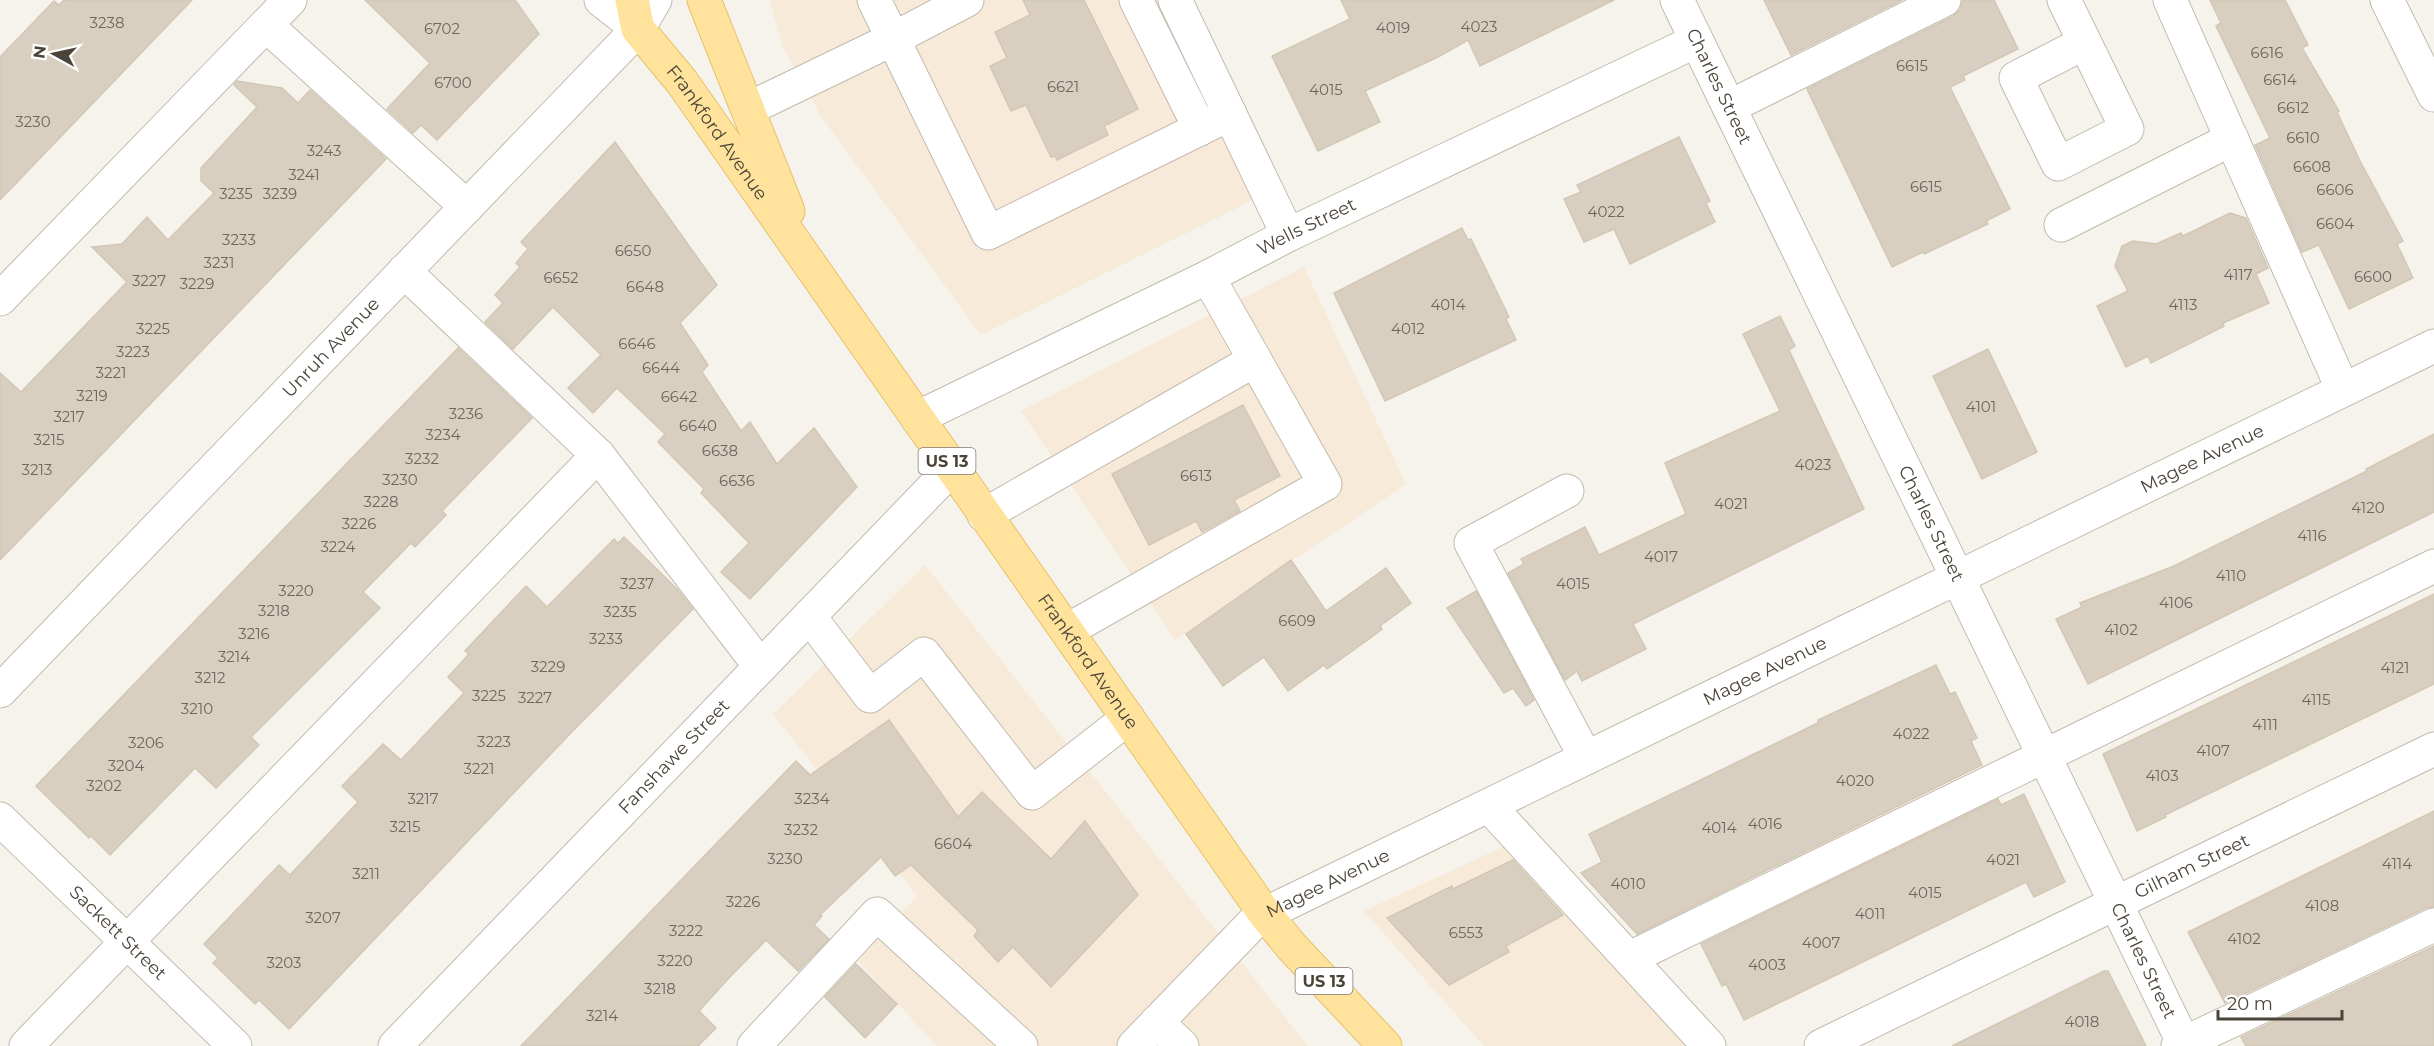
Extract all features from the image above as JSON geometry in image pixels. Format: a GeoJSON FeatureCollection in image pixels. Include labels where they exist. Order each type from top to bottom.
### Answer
{"type":"FeatureCollection","features":[{"type":"Feature","properties":{"kind":"main road","name":"Frankford Avenue"},"geometry":{"type":"LineString","coordinates":[[705,0],[809,263]]}},
{"type":"Feature","properties":{"kind":"main road","name":"Frankford Avenue"},"geometry":{"type":"LineString","coordinates":[[635,14],[1265,914],[1292,947],[1385,1046]]}},
{"type":"Feature","properties":{"kind":"street"},"geometry":{"type":"LineString","coordinates":[[0,299],[290,0]]}},
{"type":"Feature","properties":{"kind":"street"},"geometry":{"type":"LineString","coordinates":[[601,0],[635,14]]}},
{"type":"Feature","properties":{"kind":"street"},"geometry":{"type":"LineString","coordinates":[[624,0],[635,14]]}},
{"type":"Feature","properties":{"kind":"street","name":"Unruh Avenue"},"geometry":{"type":"LineString","coordinates":[[0,691],[466,207],[635,14],[655,0]]}},
{"type":"Feature","properties":{"kind":"street"},"geometry":{"type":"LineString","coordinates":[[874,0],[988,233],[1230,114]]}},
{"type":"Feature","properties":{"kind":"street"},"geometry":{"type":"LineString","coordinates":[[748,109],[893,39],[967,0]]}},
{"type":"Feature","properties":{"kind":"street"},"geometry":{"type":"LineString","coordinates":[[1136,0],[1200,129]]}},
{"type":"Feature","properties":{"kind":"street"},"geometry":{"type":"LineString","coordinates":[[1175,0],[1288,235]]}},
{"type":"Feature","properties":{"kind":"street","name":"Charles Street"},"geometry":{"type":"LineString","coordinates":[[1677,0],[2183,1045]]}},
{"type":"Feature","properties":{"kind":"street"},"geometry":{"type":"LineString","coordinates":[[1729,107],[1944,0]]}},
{"type":"Feature","properties":{"kind":"street"},"geometry":{"type":"LineString","coordinates":[[2064,0],[2085,43]]}},
{"type":"Feature","properties":{"kind":"street"},"geometry":{"type":"LineString","coordinates":[[2170,0],[2343,390]]}},
{"type":"Feature","properties":{"kind":"street"},"geometry":{"type":"LineString","coordinates":[[2387,0],[2434,95]]}},
{"type":"Feature","properties":{"kind":"street"},"geometry":{"type":"LineString","coordinates":[[266,25],[466,207]]}},
{"type":"Feature","properties":{"kind":"street","name":"Wells Street"},"geometry":{"type":"LineString","coordinates":[[917,418],[1208,277],[1288,235],[1696,41]]}},
{"type":"Feature","properties":{"kind":"street"},"geometry":{"type":"LineString","coordinates":[[2061,225],[2232,139]]}},
{"type":"Feature","properties":{"kind":"street"},"geometry":{"type":"LineString","coordinates":[[404,271],[598,455],[760,666]]}},
{"type":"Feature","properties":{"kind":"street"},"geometry":{"type":"LineString","coordinates":[[1068,630],[1325,484],[1208,277]]}},
{"type":"Feature","properties":{"kind":"street","name":"Magee Avenue"},"geometry":{"type":"LineString","coordinates":[[1134,1046],[1252,924],[1265,914],[2434,346]]}},
{"type":"Feature","properties":{"kind":"street"},"geometry":{"type":"LineString","coordinates":[[984,515],[1255,360]]}},
{"type":"Feature","properties":{"kind":"street"},"geometry":{"type":"LineString","coordinates":[[26,1046],[598,455]]}},
{"type":"Feature","properties":{"kind":"street","name":"Fanshawe Street"},"geometry":{"type":"LineString","coordinates":[[395,1046],[952,468]]}},
{"type":"Feature","properties":{"kind":"street"},"geometry":{"type":"LineString","coordinates":[[1567,491],[1471,543],[1586,758]]}},
{"type":"Feature","properties":{"kind":"street"},"geometry":{"type":"LineString","coordinates":[[1630,958],[2434,566]]}},
{"type":"Feature","properties":{"kind":"street"},"geometry":{"type":"LineString","coordinates":[[808,616],[870,696],[924,654],[1032,793],[1128,718]]}},
{"type":"Feature","properties":{"kind":"street","name":"Gilham Street"},"geometry":{"type":"LineString","coordinates":[[1821,1046],[2434,749]]}},
{"type":"Feature","properties":{"kind":"street"},"geometry":{"type":"LineString","coordinates":[[1489,806],[1709,1046]]}},
{"type":"Feature","properties":{"kind":"street","name":"Sackett Street"},"geometry":{"type":"LineString","coordinates":[[0,819],[235,1046]]}},
{"type":"Feature","properties":{"kind":"street"},"geometry":{"type":"LineString","coordinates":[[754,1046],[878,914],[1021,1046]]}},
{"type":"Feature","properties":{"kind":"street"},"geometry":{"type":"LineString","coordinates":[[2183,1045],[2434,925]]}},
{"type":"Feature","properties":{"kind":"street"},"geometry":{"type":"LineString","coordinates":[[1157,1022],[1182,1046]]}},
{"type":"Feature","properties":{"kind":"shaded area"},"geometry":{"type":"Polygon","coordinates":[[[769,0],[1162,0],[1255,199],[981,335],[820,115],[783,47],[769,0]]]}},
{"type":"Feature","properties":{"kind":"shaded area"},"geometry":{"type":"Polygon","coordinates":[[[1304,267],[1406,484],[1175,640],[1021,411],[1304,267]]]}},
{"type":"Feature","properties":{"kind":"shaded area"},"geometry":{"type":"Polygon","coordinates":[[[925,565],[1308,1046],[937,1046],[858,961],[917,896],[773,714],[925,565]]]}},
{"type":"Feature","properties":{"kind":"shaded area"},"geometry":{"type":"Polygon","coordinates":[[[1507,845],[1695,1046],[1484,1046],[1364,911],[1507,845]]]}},
{"type":"Feature","properties":{"kind":"building"},"geometry":{"type":"Polygon","coordinates":[[[64,0],[192,0],[0,200],[0,57],[54,1],[59,5],[64,0]]]}},
{"type":"Feature","properties":{"kind":"building"},"geometry":{"type":"Polygon","coordinates":[[[365,0],[515,0],[539,34],[437,140],[421,125],[413,133],[387,109],[430,63],[365,0]]]}},
{"type":"Feature","properties":{"kind":"building"},"geometry":{"type":"Polygon","coordinates":[[[1023,0],[1084,0],[1138,109],[1104,126],[1108,135],[1057,160],[1055,156],[1051,157],[1026,105],[1011,111],[990,66],[1007,58],[995,32],[1030,15],[1023,0]]]}},
{"type":"Feature","properties":{"kind":"building"},"geometry":{"type":"Polygon","coordinates":[[[1341,0],[1614,0],[1480,66],[1468,40],[1438,57],[1365,91],[1380,122],[1318,151],[1272,56],[1350,19],[1341,0]]]}},
{"type":"Feature","properties":{"kind":"building"},"geometry":{"type":"Polygon","coordinates":[[[1764,0],[1902,0],[1791,55],[1764,0]]]}},
{"type":"Feature","properties":{"kind":"building"},"geometry":{"type":"Polygon","coordinates":[[[1963,0],[1994,0],[2018,49],[1963,76],[1965,80],[1950,87],[2010,209],[1986,221],[1988,224],[1892,267],[1807,89],[1952,17],[1960,10],[1963,0]]]}},
{"type":"Feature","properties":{"kind":"building"},"geometry":{"type":"Polygon","coordinates":[[[2210,0],[2285,0],[2308,45],[2302,48],[2339,111],[2337,112],[2360,161],[2403,241],[2397,244],[2413,278],[2349,309],[2319,245],[2302,252],[2255,145],[2270,138],[2216,26],[2221,23],[2210,0]]]}},
{"type":"Feature","properties":{"kind":"building"},"geometry":{"type":"Polygon","coordinates":[[[237,81],[282,88],[298,103],[310,90],[386,159],[0,560],[0,373],[21,392],[127,282],[92,247],[122,244],[147,217],[168,240],[214,193],[201,181],[201,168],[257,107],[234,85],[237,81]]]}},
{"type":"Feature","properties":{"kind":"building"},"geometry":{"type":"Polygon","coordinates":[[[1679,137],[1710,201],[1706,203],[1715,222],[1630,264],[1614,229],[1584,242],[1564,199],[1581,192],[1577,185],[1679,137]]]}},
{"type":"Feature","properties":{"kind":"building"},"geometry":{"type":"Polygon","coordinates":[[[615,142],[717,285],[680,323],[708,365],[702,372],[741,431],[750,422],[777,464],[814,428],[857,487],[750,599],[721,572],[749,543],[701,493],[704,489],[658,442],[665,434],[617,388],[593,413],[568,388],[601,355],[553,307],[513,349],[485,322],[503,303],[495,295],[520,267],[516,263],[528,249],[521,242],[615,142]]]}},
{"type":"Feature","properties":{"kind":"building"},"geometry":{"type":"Polygon","coordinates":[[[2230,213],[2246,218],[2268,268],[2256,274],[2269,303],[2223,323],[2224,326],[2151,363],[2148,356],[2126,367],[2097,306],[2128,291],[2115,266],[2122,246],[2133,241],[2156,244],[2181,233],[2183,236],[2230,213]]]}},
{"type":"Feature","properties":{"kind":"building"},"geometry":{"type":"Polygon","coordinates":[[[1462,228],[1468,240],[1471,239],[1509,317],[1506,319],[1516,340],[1385,401],[1334,293],[1462,228]]]}},
{"type":"Feature","properties":{"kind":"building"},"geometry":{"type":"Polygon","coordinates":[[[1780,316],[1795,346],[1789,350],[1864,509],[1633,624],[1646,649],[1582,681],[1577,671],[1565,680],[1508,573],[1524,564],[1521,559],[1585,527],[1599,555],[1686,514],[1665,463],[1780,411],[1743,334],[1780,316]]]}},
{"type":"Feature","properties":{"kind":"building"},"geometry":{"type":"Polygon","coordinates":[[[458,348],[532,418],[442,511],[446,515],[415,547],[411,543],[363,592],[380,608],[251,737],[259,745],[216,788],[195,768],[110,855],[91,836],[89,838],[36,786],[458,348]]]}},
{"type":"Feature","properties":{"kind":"building"},"geometry":{"type":"Polygon","coordinates":[[[1988,349],[2037,452],[1982,479],[1933,376],[1988,349]]]}},
{"type":"Feature","properties":{"kind":"building"},"geometry":{"type":"Polygon","coordinates":[[[1243,405],[1280,476],[1234,500],[1240,511],[1202,532],[1196,521],[1149,545],[1112,474],[1243,405]]]}},
{"type":"Feature","properties":{"kind":"building"},"geometry":{"type":"Polygon","coordinates":[[[2434,434],[2434,512],[2088,684],[2056,619],[2082,607],[2080,603],[2174,566],[2367,471],[2366,469],[2434,434]]]}},
{"type":"Feature","properties":{"kind":"building"},"geometry":{"type":"Polygon","coordinates":[[[624,537],[677,589],[693,609],[566,738],[289,1029],[259,1000],[255,1004],[213,963],[218,958],[204,944],[279,865],[290,875],[358,802],[342,786],[383,744],[401,760],[464,693],[448,677],[469,654],[465,651],[526,586],[547,607],[614,539],[618,543],[624,537]]]}},
{"type":"Feature","properties":{"kind":"building"},"geometry":{"type":"Polygon","coordinates":[[[1291,560],[1326,611],[1386,568],[1411,603],[1380,626],[1382,629],[1369,639],[1327,669],[1324,665],[1288,691],[1264,657],[1223,686],[1186,634],[1291,560]]]}},
{"type":"Feature","properties":{"kind":"building"},"geometry":{"type":"Polygon","coordinates":[[[1476,591],[1534,700],[1526,706],[1513,688],[1504,693],[1447,608],[1476,591]]]}},
{"type":"Feature","properties":{"kind":"building"},"geometry":{"type":"Polygon","coordinates":[[[2434,594],[2434,684],[2165,815],[2166,817],[2137,831],[2103,754],[2434,594]]]}},
{"type":"Feature","properties":{"kind":"building"},"geometry":{"type":"Polygon","coordinates":[[[1936,665],[1950,694],[1955,692],[1977,738],[1971,741],[1982,765],[1637,934],[1581,873],[1602,862],[1589,834],[1818,723],[1818,720],[1936,665]]]}},
{"type":"Feature","properties":{"kind":"building"},"geometry":{"type":"Polygon","coordinates":[[[889,720],[958,817],[982,792],[1051,859],[1085,821],[1138,895],[1051,987],[1013,947],[998,962],[974,936],[978,930],[911,865],[895,876],[881,857],[820,915],[822,916],[814,925],[829,939],[798,971],[766,940],[728,979],[699,1011],[716,1028],[698,1046],[521,1046],[796,761],[810,775],[889,720]]]}},
{"type":"Feature","properties":{"kind":"building"},"geometry":{"type":"Polygon","coordinates":[[[2024,794],[2065,882],[2034,897],[2026,882],[1744,1020],[1726,984],[1722,986],[1701,944],[1998,799],[2001,805],[2024,794]]]}},
{"type":"Feature","properties":{"kind":"building"},"geometry":{"type":"Polygon","coordinates":[[[2434,811],[2434,907],[2426,908],[2225,1003],[2188,932],[2434,811]]]}},
{"type":"Feature","properties":{"kind":"building"},"geometry":{"type":"Polygon","coordinates":[[[1513,860],[1563,915],[1506,946],[1509,952],[1449,985],[1387,918],[1452,886],[1453,889],[1513,860]]]}},
{"type":"Feature","properties":{"kind":"building"},"geometry":{"type":"Polygon","coordinates":[[[2434,946],[2434,1046],[2246,1046],[2241,1037],[2434,946]]]}},
{"type":"Feature","properties":{"kind":"building"},"geometry":{"type":"Polygon","coordinates":[[[856,964],[897,1004],[865,1038],[825,997],[856,964]]]}},
{"type":"Feature","properties":{"kind":"building"},"geometry":{"type":"Polygon","coordinates":[[[2108,971],[2146,1046],[1952,1046],[2108,971]]]}}]}
